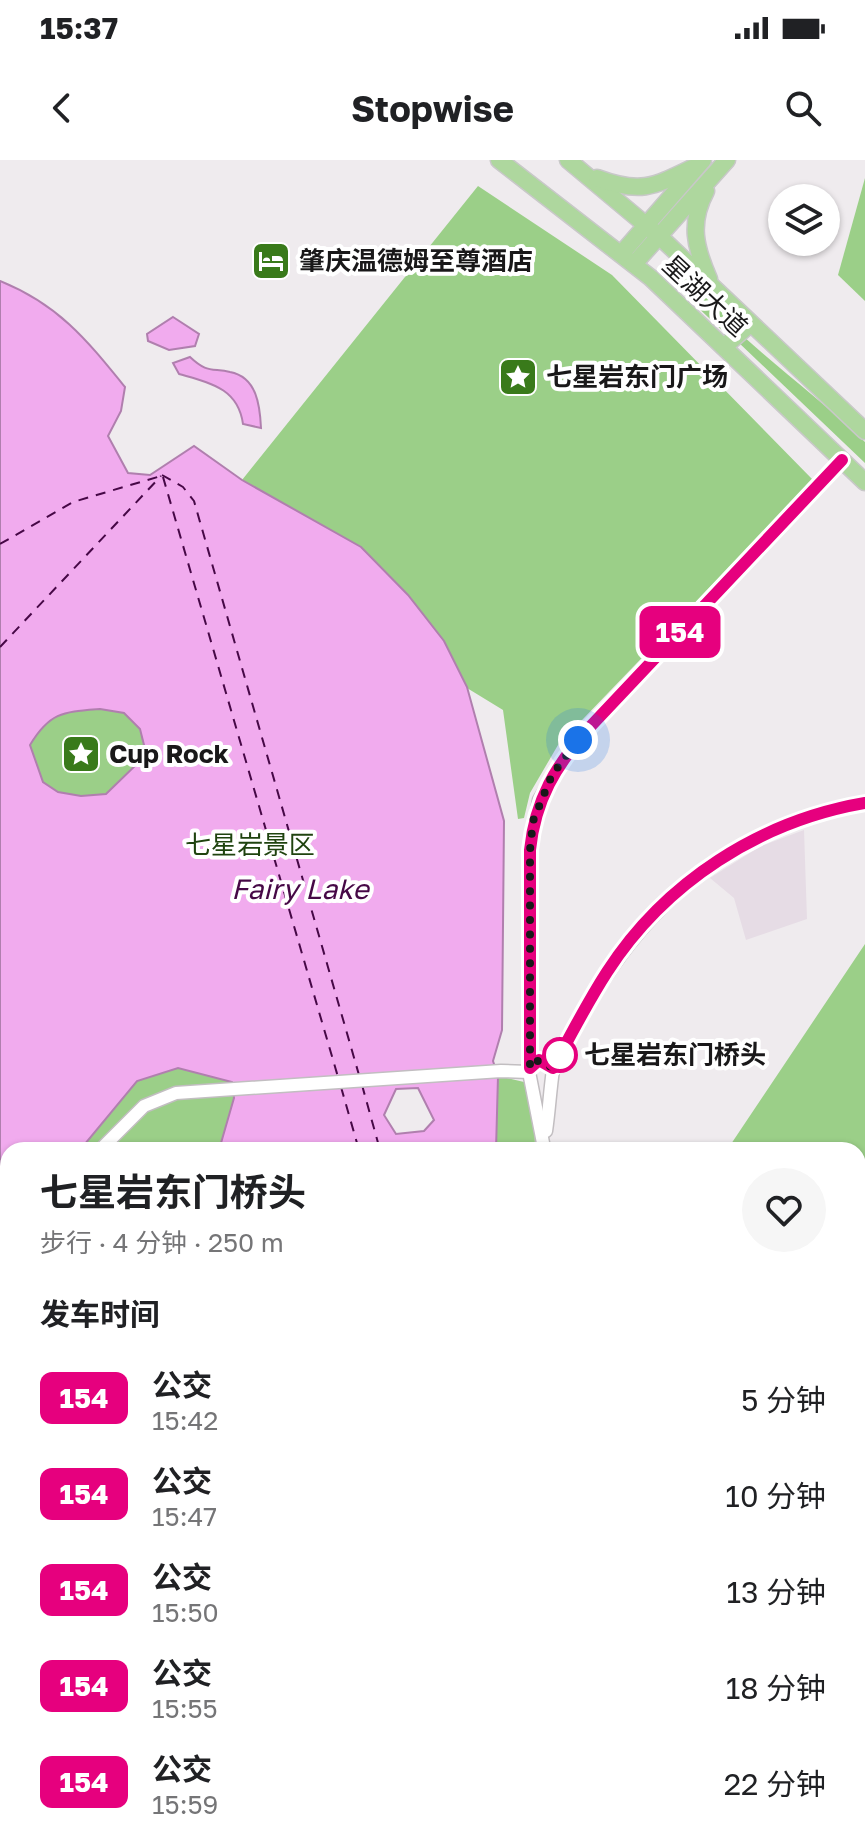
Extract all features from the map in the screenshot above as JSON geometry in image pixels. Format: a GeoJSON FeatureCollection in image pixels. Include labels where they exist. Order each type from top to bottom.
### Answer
{"type":"FeatureCollection","features":[{"type":"Feature","properties":{"kind":"main road","name":"星湖大道"},"geometry":{"type":"LineString","coordinates":[[499,160],[628,258],[865,482]]}},
{"type":"Feature","properties":{"kind":"main road","name":"星湖大道"},"geometry":{"type":"LineString","coordinates":[[568,160],[653,231],[865,431]]}},
{"type":"Feature","properties":{"kind":"main road"},"geometry":{"type":"LineString","coordinates":[[628,258],[727,160]]}},
{"type":"Feature","properties":{"kind":"main road"},"geometry":{"type":"LineString","coordinates":[[653,231],[702,162]]}},
{"type":"Feature","properties":{"kind":"main road"},"geometry":{"type":"LineString","coordinates":[[588,175],[639,189],[654,186],[702,162]]}},
{"type":"Feature","properties":{"kind":"main road"},"geometry":{"type":"LineString","coordinates":[[713,175],[700,202],[694,235],[713,287]]}},
{"type":"Feature","properties":{"kind":"main road"},"geometry":{"type":"LineString","coordinates":[[724,347],[750,324]]}},
{"type":"Feature","properties":{"kind":"street"},"geometry":{"type":"LineString","coordinates":[[543,1142],[531,1074],[530,850],[533,821],[546,787],[567,753],[589,728],[842,460]]}},
{"type":"Feature","properties":{"kind":"street"},"geometry":{"type":"LineString","coordinates":[[108,1142],[144,1106],[176,1093],[501,1071],[531,1074],[545,1084],[606,973],[640,928],[678,889],[732,851],[766,834],[834,808],[865,803]]}},
{"type":"Feature","properties":{"kind":"street"},"geometry":{"type":"LineString","coordinates":[[531,1074],[539,1060],[553,1072]]}},
{"type":"Feature","properties":{"kind":"street"},"geometry":{"type":"LineString","coordinates":[[545,1142],[553,1072]]}},
{"type":"Feature","properties":{"kind":"shaded area"},"geometry":{"type":"Polygon","coordinates":[[[804,830],[807,919],[746,940],[734,898],[710,878],[761,846],[804,830]]]}},
{"type":"Feature","properties":{"kind":"green space"},"geometry":{"type":"Polygon","coordinates":[[[865,178],[865,301],[838,275],[865,178]]]}},
{"type":"Feature","properties":{"kind":"green space","name":"Fairy Lake"},"geometry":{"type":"Polygon","coordinates":[[[478,186],[612,275],[813,480],[558,745],[530,793],[524,818],[518,819],[503,710],[467,688],[504,821],[502,1030],[493,1061],[498,1076],[524,1082],[534,1102],[535,1142],[496,1142],[498,1077],[234,1098],[221,1142],[0,1142],[0,281],[21,290],[55,312],[84,339],[125,387],[121,411],[108,436],[128,473],[150,475],[194,446],[242,480],[478,186]]]}},
{"type":"Feature","properties":{"kind":"green space"},"geometry":{"type":"Polygon","coordinates":[[[671,264],[734,321],[724,332],[662,274],[671,264]]]}},
{"type":"Feature","properties":{"kind":"green space"},"geometry":{"type":"Polygon","coordinates":[[[743,336],[865,442],[865,463],[737,341],[743,336]]]}},
{"type":"Feature","properties":{"kind":"green space"},"geometry":{"type":"Polygon","coordinates":[[[865,944],[865,1142],[732,1142],[865,944]]]}},
{"type":"Feature","properties":{"kind":"water","name":"Fairy Lake"},"geometry":{"type":"Polygon","coordinates":[[[0,281],[21,290],[55,312],[84,339],[125,387],[121,411],[108,436],[128,473],[150,475],[194,446],[242,480],[361,547],[408,595],[444,641],[467,687],[504,821],[502,1030],[493,1061],[498,1076],[496,1142],[221,1142],[234,1098],[232,1082],[178,1068],[137,1081],[87,1142],[0,1142],[0,281]],[[100,709],[76,711],[51,720],[30,745],[43,782],[58,792],[81,796],[106,794],[141,760],[145,749],[140,729],[124,713],[100,709]],[[418,1088],[396,1089],[384,1115],[396,1134],[424,1131],[434,1120],[418,1088]]]}},
{"type":"Feature","properties":{"kind":"water"},"geometry":{"type":"Polygon","coordinates":[[[173,317],[199,334],[195,346],[169,350],[148,341],[147,334],[173,317]]]}},
{"type":"Feature","properties":{"kind":"water"},"geometry":{"type":"Polygon","coordinates":[[[190,357],[205,368],[230,372],[246,380],[258,402],[261,428],[243,424],[235,402],[221,389],[179,374],[173,363],[190,357]]]}},
{"type":"Feature","properties":{"kind":"ferry route"},"geometry":{"type":"LineString","coordinates":[[162,475],[183,487],[194,501],[359,1075]]}},
{"type":"Feature","properties":{"kind":"ferry route"},"geometry":{"type":"LineString","coordinates":[[0,544],[73,502],[161,476]]}},
{"type":"Feature","properties":{"kind":"ferry route"},"geometry":{"type":"LineString","coordinates":[[0,647],[161,476]]}},
{"type":"Feature","properties":{"kind":"ferry route"},"geometry":{"type":"LineString","coordinates":[[163,477],[338,1077]]}},
{"type":"Feature","properties":{"kind":"ferry route"},"geometry":{"type":"LineString","coordinates":[[362,1085],[378,1142]]}},
{"type":"Feature","properties":{"kind":"ferry route"},"geometry":{"type":"LineString","coordinates":[[341,1087],[357,1142]]}},
{"type":"Feature","properties":{"kind":"bus line","name":"154"},"geometry":{"type":"LineString","coordinates":[[842,460],[589,728],[567,753],[539,800],[530,850],[530,1068],[539,1060],[544,1060],[553,1068],[606,973],[633,936],[678,889],[732,851],[766,834],[834,808],[865,803]]}},
{"type":"Feature","properties":{"kind":"place","name":"肇庆温德姆至尊酒店"},"geometry":{"type":"Point","coordinates":[271,261]}},
{"type":"Feature","properties":{"kind":"place","name":"七星岩东门广场"},"geometry":{"type":"Point","coordinates":[518,377]}},
{"type":"Feature","properties":{"kind":"place","name":"Cup Rock"},"geometry":{"type":"Point","coordinates":[81,754]}},
{"type":"Feature","properties":{"kind":"place","name":"七星岩东门桥头"},"geometry":{"type":"Point","coordinates":[560,1055]}},
{"type":"Feature","properties":{"kind":"route"},"geometry":{"type":"LineString","coordinates":[[560,1055],[566,1044],[553,1068],[544,1060],[539,1060],[530,1068],[530,850],[539,800],[552,775],[578,740]]}},
{"type":"Feature","properties":{"kind":"park label","name":"七星岩景区"},"geometry":{"type":"Point","coordinates":[250,845]}}]}
